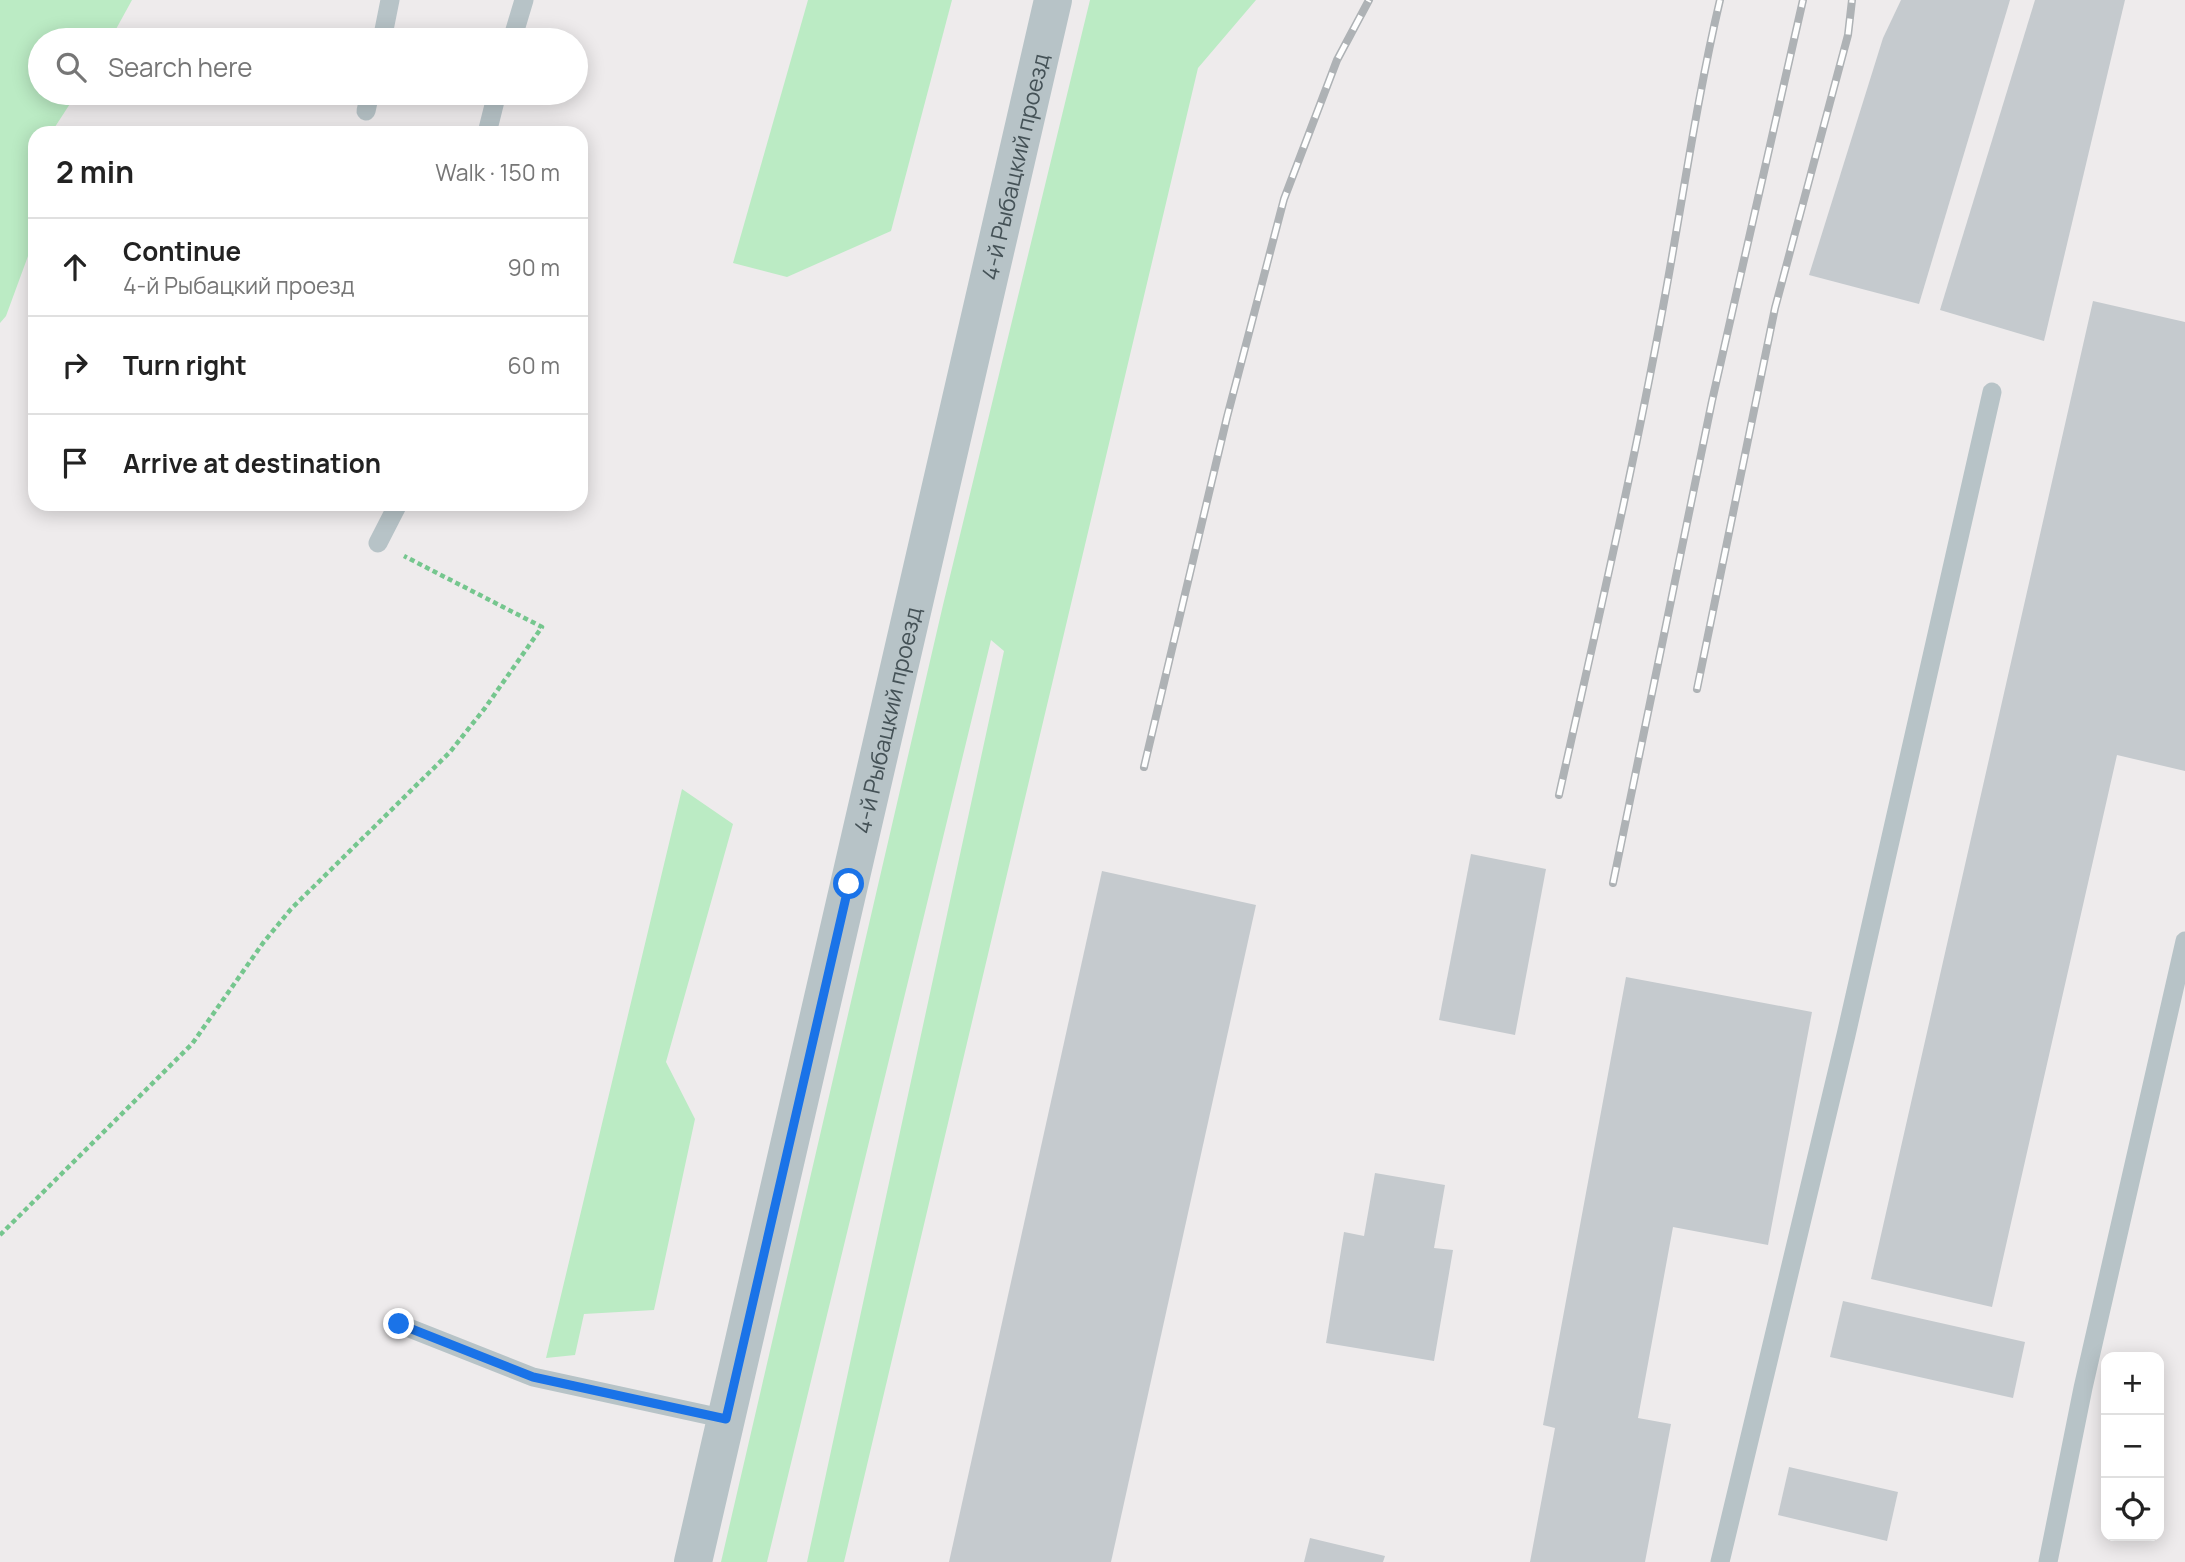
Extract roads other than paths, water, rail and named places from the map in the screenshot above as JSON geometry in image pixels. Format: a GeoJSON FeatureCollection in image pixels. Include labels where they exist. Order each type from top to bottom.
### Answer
{"type":"FeatureCollection","features":[{"type":"Feature","properties":{"kind":"street","name":"4-й Рыбацкий проезд"},"geometry":{"type":"LineString","coordinates":[[693,1562],[1053,0]]}},
{"type":"Feature","properties":{"kind":"lane"},"geometry":{"type":"LineString","coordinates":[[384,28],[390,0]]}},
{"type":"Feature","properties":{"kind":"lane"},"geometry":{"type":"LineString","coordinates":[[516,28],[524,0]]}},
{"type":"Feature","properties":{"kind":"lane"},"geometry":{"type":"LineString","coordinates":[[489,126],[494,105]]}},
{"type":"Feature","properties":{"kind":"lane"},"geometry":{"type":"LineString","coordinates":[[1720,1562],[1849,1021],[1992,392]]}},
{"type":"Feature","properties":{"kind":"lane"},"geometry":{"type":"LineString","coordinates":[[378,543],[394,511]]}},
{"type":"Feature","properties":{"kind":"lane"},"geometry":{"type":"LineString","coordinates":[[2048,1562],[2083,1388],[2185,941]]}},
{"type":"Feature","properties":{"kind":"lane"},"geometry":{"type":"LineString","coordinates":[[399,1324],[533,1377],[726,1419]]}},
{"type":"Feature","properties":{"kind":"railway"},"geometry":{"type":"LineString","coordinates":[[1144,767],[1227,417],[1284,199],[1337,60],[1369,0]]}},
{"type":"Feature","properties":{"kind":"railway"},"geometry":{"type":"LineString","coordinates":[[1559,795],[1639,430],[1720,0]]}},
{"type":"Feature","properties":{"kind":"railway"},"geometry":{"type":"LineString","coordinates":[[1613,883],[1712,401],[1803,0]]}},
{"type":"Feature","properties":{"kind":"railway"},"geometry":{"type":"LineString","coordinates":[[1697,689],[1775,308],[1848,35],[1852,0]]}}]}
